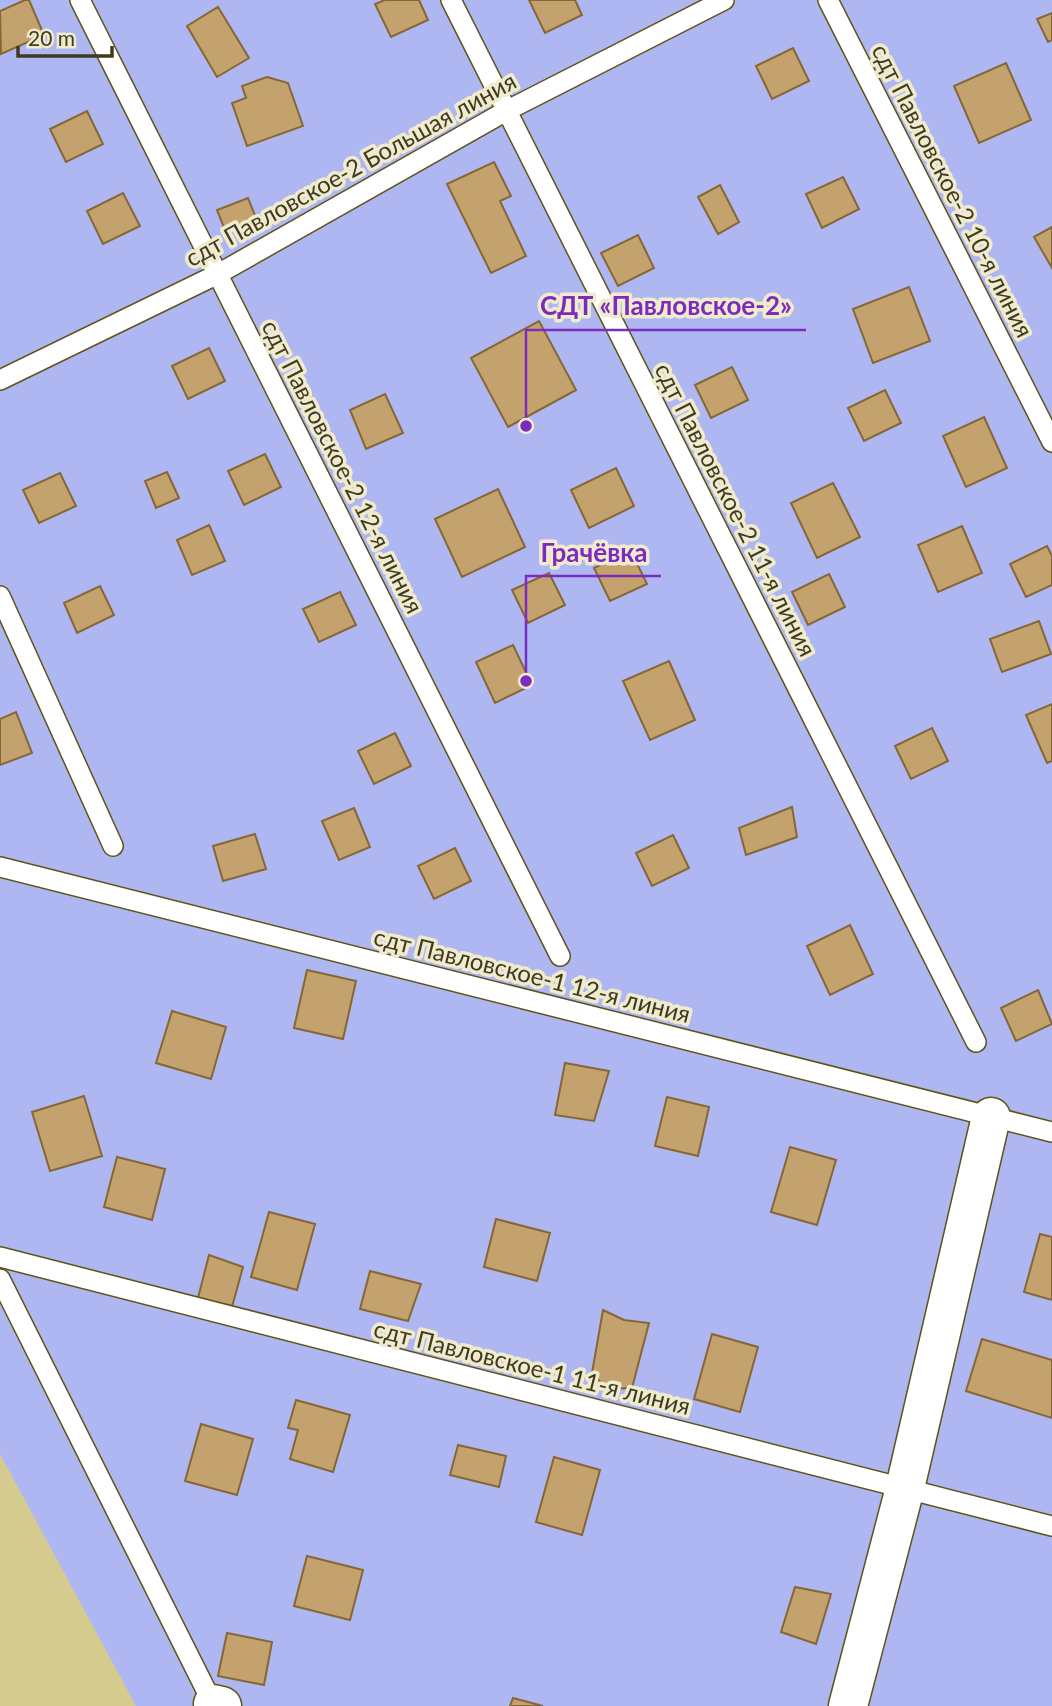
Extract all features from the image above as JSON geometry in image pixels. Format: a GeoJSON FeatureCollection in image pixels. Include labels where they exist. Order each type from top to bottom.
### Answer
{"type":"FeatureCollection","features":[{"type":"Feature","properties":{"kind":"street"},"geometry":{"type":"LineString","coordinates":[[848,1706],[905,1488],[992,1117]]}},
{"type":"Feature","properties":{"kind":"lane","name":"сдт Павловское-2 12-я линия"},"geometry":{"type":"LineString","coordinates":[[80,0],[560,956]]}},
{"type":"Feature","properties":{"kind":"lane","name":"сдт Павловское-2 11-я линия"},"geometry":{"type":"LineString","coordinates":[[451,0],[976,1042]]}},
{"type":"Feature","properties":{"kind":"lane","name":"сдт Павловское-2 Большая линия"},"geometry":{"type":"LineString","coordinates":[[0,380],[218,274],[506,111],[724,0]]}},
{"type":"Feature","properties":{"kind":"lane","name":"сдт Павловское-2 10-я линия"},"geometry":{"type":"LineString","coordinates":[[828,0],[1052,442]]}},
{"type":"Feature","properties":{"kind":"lane"},"geometry":{"type":"LineString","coordinates":[[0,596],[113,846]]}},
{"type":"Feature","properties":{"kind":"lane","name":"сдт Павловское-1 12-я линия"},"geometry":{"type":"LineString","coordinates":[[0,867],[1052,1132]]}},
{"type":"Feature","properties":{"kind":"lane","name":"сдт Павловское-1 11-я линия"},"geometry":{"type":"LineString","coordinates":[[0,1257],[1052,1526]]}},
{"type":"Feature","properties":{"kind":"lane"},"geometry":{"type":"LineString","coordinates":[[0,1279],[216,1705]]}},
{"type":"Feature","properties":{"kind":"shaded area"},"geometry":{"type":"Polygon","coordinates":[[[0,0],[1052,0],[1052,1706],[136,1706],[0,1454],[0,0]]]}},
{"type":"Feature","properties":{"kind":"building"},"geometry":{"type":"Polygon","coordinates":[[[29,0],[44,35],[1,54],[0,11],[29,0]]]}},
{"type":"Feature","properties":{"kind":"building"},"geometry":{"type":"Polygon","coordinates":[[[385,0],[419,0],[428,20],[391,37],[375,4],[385,0]]]}},
{"type":"Feature","properties":{"kind":"building"},"geometry":{"type":"Polygon","coordinates":[[[529,0],[575,0],[582,15],[545,33],[529,0]]]}},
{"type":"Feature","properties":{"kind":"building"},"geometry":{"type":"Polygon","coordinates":[[[218,7],[249,58],[217,77],[187,26],[218,7]]]}},
{"type":"Feature","properties":{"kind":"building"},"geometry":{"type":"Polygon","coordinates":[[[1052,13],[1052,40],[1048,42],[1037,19],[1052,13]]]}},
{"type":"Feature","properties":{"kind":"building"},"geometry":{"type":"Polygon","coordinates":[[[793,48],[809,81],[772,99],[756,66],[793,48]]]}},
{"type":"Feature","properties":{"kind":"building"},"geometry":{"type":"Polygon","coordinates":[[[1006,63],[1031,120],[979,143],[954,86],[1006,63]]]}},
{"type":"Feature","properties":{"kind":"building"},"geometry":{"type":"Polygon","coordinates":[[[267,77],[288,83],[303,126],[247,146],[232,103],[246,98],[242,86],[267,77]]]}},
{"type":"Feature","properties":{"kind":"building"},"geometry":{"type":"Polygon","coordinates":[[[87,111],[103,144],[66,162],[50,129],[87,111]]]}},
{"type":"Feature","properties":{"kind":"building"},"geometry":{"type":"Polygon","coordinates":[[[494,162],[511,196],[500,201],[526,256],[491,273],[447,184],[494,162]]]}},
{"type":"Feature","properties":{"kind":"building"},"geometry":{"type":"Polygon","coordinates":[[[843,177],[859,209],[822,228],[806,194],[843,177]]]}},
{"type":"Feature","properties":{"kind":"building"},"geometry":{"type":"Polygon","coordinates":[[[720,185],[739,222],[718,234],[698,197],[720,185]]]}},
{"type":"Feature","properties":{"kind":"building"},"geometry":{"type":"Polygon","coordinates":[[[123,193],[140,226],[103,244],[87,211],[123,193]]]}},
{"type":"Feature","properties":{"kind":"building"},"geometry":{"type":"Polygon","coordinates":[[[248,198],[256,218],[225,230],[217,210],[248,198]]]}},
{"type":"Feature","properties":{"kind":"building"},"geometry":{"type":"Polygon","coordinates":[[[1052,227],[1052,268],[1034,237],[1052,227]]]}},
{"type":"Feature","properties":{"kind":"building"},"geometry":{"type":"Polygon","coordinates":[[[638,235],[654,268],[618,286],[601,253],[638,235]]]}},
{"type":"Feature","properties":{"kind":"building"},"geometry":{"type":"Polygon","coordinates":[[[909,287],[930,341],[873,363],[853,309],[909,287]]]}},
{"type":"Feature","properties":{"kind":"building"},"geometry":{"type":"Polygon","coordinates":[[[539,321],[576,390],[508,427],[471,358],[539,321]]]}},
{"type":"Feature","properties":{"kind":"building"},"geometry":{"type":"Polygon","coordinates":[[[209,348],[225,381],[188,399],[172,366],[209,348]]]}},
{"type":"Feature","properties":{"kind":"building"},"geometry":{"type":"Polygon","coordinates":[[[732,367],[748,400],[711,418],[695,385],[732,367]]]}},
{"type":"Feature","properties":{"kind":"building"},"geometry":{"type":"Polygon","coordinates":[[[885,390],[901,423],[864,441],[848,408],[885,390]]]}},
{"type":"Feature","properties":{"kind":"building"},"geometry":{"type":"Polygon","coordinates":[[[385,394],[403,433],[366,449],[350,410],[385,394]]]}},
{"type":"Feature","properties":{"kind":"building"},"geometry":{"type":"Polygon","coordinates":[[[984,417],[1007,468],[966,487],[943,436],[984,417]]]}},
{"type":"Feature","properties":{"kind":"building"},"geometry":{"type":"Polygon","coordinates":[[[265,454],[281,487],[244,505],[228,471],[265,454]]]}},
{"type":"Feature","properties":{"kind":"building"},"geometry":{"type":"Polygon","coordinates":[[[616,468],[634,506],[589,528],[571,490],[616,468]]]}},
{"type":"Feature","properties":{"kind":"building"},"geometry":{"type":"Polygon","coordinates":[[[167,472],[179,498],[156,508],[145,481],[167,472]]]}},
{"type":"Feature","properties":{"kind":"building"},"geometry":{"type":"Polygon","coordinates":[[[60,473],[76,506],[39,523],[23,490],[60,473]]]}},
{"type":"Feature","properties":{"kind":"building"},"geometry":{"type":"Polygon","coordinates":[[[833,483],[860,537],[817,558],[791,503],[833,483]]]}},
{"type":"Feature","properties":{"kind":"building"},"geometry":{"type":"Polygon","coordinates":[[[498,489],[525,547],[462,577],[435,519],[498,489]]]}},
{"type":"Feature","properties":{"kind":"building"},"geometry":{"type":"Polygon","coordinates":[[[209,525],[225,561],[192,575],[177,540],[209,525]]]}},
{"type":"Feature","properties":{"kind":"building"},"geometry":{"type":"Polygon","coordinates":[[[962,526],[982,573],[938,592],[918,545],[962,526]]]}},
{"type":"Feature","properties":{"kind":"building"},"geometry":{"type":"Polygon","coordinates":[[[1047,546],[1052,556],[1052,585],[1026,597],[1010,564],[1047,546]]]}},
{"type":"Feature","properties":{"kind":"building"},"geometry":{"type":"Polygon","coordinates":[[[631,551],[647,584],[610,601],[594,568],[631,551]]]}},
{"type":"Feature","properties":{"kind":"building"},"geometry":{"type":"Polygon","coordinates":[[[549,573],[565,605],[528,623],[512,590],[549,573]]]}},
{"type":"Feature","properties":{"kind":"building"},"geometry":{"type":"Polygon","coordinates":[[[829,574],[845,607],[808,625],[792,592],[829,574]]]}},
{"type":"Feature","properties":{"kind":"building"},"geometry":{"type":"Polygon","coordinates":[[[100,586],[114,615],[77,633],[64,603],[100,586]]]}},
{"type":"Feature","properties":{"kind":"building"},"geometry":{"type":"Polygon","coordinates":[[[340,592],[356,625],[319,642],[303,609],[340,592]]]}},
{"type":"Feature","properties":{"kind":"building"},"geometry":{"type":"Polygon","coordinates":[[[1039,621],[1051,654],[1002,672],[990,639],[1039,621]]]}},
{"type":"Feature","properties":{"kind":"building"},"geometry":{"type":"Polygon","coordinates":[[[513,645],[532,685],[495,703],[476,662],[513,645]]]}},
{"type":"Feature","properties":{"kind":"building"},"geometry":{"type":"Polygon","coordinates":[[[669,661],[695,720],[650,740],[623,681],[669,661]]]}},
{"type":"Feature","properties":{"kind":"building"},"geometry":{"type":"Polygon","coordinates":[[[1052,704],[1052,761],[1047,763],[1026,715],[1052,704]]]}},
{"type":"Feature","properties":{"kind":"building"},"geometry":{"type":"Polygon","coordinates":[[[16,712],[32,753],[0,765],[0,719],[16,712]]]}},
{"type":"Feature","properties":{"kind":"building"},"geometry":{"type":"Polygon","coordinates":[[[932,728],[948,761],[911,779],[895,746],[932,728]]]}},
{"type":"Feature","properties":{"kind":"building"},"geometry":{"type":"Polygon","coordinates":[[[395,733],[411,766],[374,784],[358,751],[395,733]]]}},
{"type":"Feature","properties":{"kind":"building"},"geometry":{"type":"Polygon","coordinates":[[[792,807],[797,837],[746,855],[739,828],[792,807]]]}},
{"type":"Feature","properties":{"kind":"building"},"geometry":{"type":"Polygon","coordinates":[[[354,808],[370,847],[339,860],[322,821],[354,808]]]}},
{"type":"Feature","properties":{"kind":"building"},"geometry":{"type":"Polygon","coordinates":[[[255,834],[266,869],[223,881],[213,846],[255,834]]]}},
{"type":"Feature","properties":{"kind":"building"},"geometry":{"type":"Polygon","coordinates":[[[673,835],[689,868],[652,886],[636,853],[673,835]]]}},
{"type":"Feature","properties":{"kind":"building"},"geometry":{"type":"Polygon","coordinates":[[[455,848],[471,881],[434,899],[418,866],[455,848]]]}},
{"type":"Feature","properties":{"kind":"building"},"geometry":{"type":"Polygon","coordinates":[[[850,925],[873,974],[830,995],[807,946],[850,925]]]}},
{"type":"Feature","properties":{"kind":"building"},"geometry":{"type":"Polygon","coordinates":[[[307,970],[356,981],[343,1039],[294,1028],[307,970]]]}},
{"type":"Feature","properties":{"kind":"building"},"geometry":{"type":"Polygon","coordinates":[[[1038,990],[1052,1024],[1016,1041],[1001,1008],[1038,990]]]}},
{"type":"Feature","properties":{"kind":"building"},"geometry":{"type":"Polygon","coordinates":[[[172,1011],[226,1027],[211,1079],[156,1063],[172,1011]]]}},
{"type":"Feature","properties":{"kind":"building"},"geometry":{"type":"Polygon","coordinates":[[[565,1063],[609,1071],[594,1121],[555,1115],[565,1063]]]}},
{"type":"Feature","properties":{"kind":"building"},"geometry":{"type":"Polygon","coordinates":[[[84,1096],[102,1156],[50,1171],[32,1112],[84,1096]]]}},
{"type":"Feature","properties":{"kind":"building"},"geometry":{"type":"Polygon","coordinates":[[[667,1097],[709,1107],[698,1156],[655,1146],[667,1097]]]}},
{"type":"Feature","properties":{"kind":"building"},"geometry":{"type":"Polygon","coordinates":[[[790,1147],[836,1160],[817,1225],[771,1212],[790,1147]]]}},
{"type":"Feature","properties":{"kind":"building"},"geometry":{"type":"Polygon","coordinates":[[[117,1157],[165,1169],[152,1220],[104,1207],[117,1157]]]}},
{"type":"Feature","properties":{"kind":"building"},"geometry":{"type":"Polygon","coordinates":[[[269,1212],[315,1224],[297,1290],[251,1277],[269,1212]]]}},
{"type":"Feature","properties":{"kind":"building"},"geometry":{"type":"Polygon","coordinates":[[[496,1219],[550,1233],[537,1281],[484,1267],[496,1219]]]}},
{"type":"Feature","properties":{"kind":"building"},"geometry":{"type":"Polygon","coordinates":[[[1040,1234],[1052,1237],[1052,1300],[1024,1292],[1040,1234]]]}},
{"type":"Feature","properties":{"kind":"building"},"geometry":{"type":"Polygon","coordinates":[[[209,1255],[243,1267],[232,1307],[197,1302],[209,1255]]]}},
{"type":"Feature","properties":{"kind":"building"},"geometry":{"type":"Polygon","coordinates":[[[370,1271],[421,1284],[408,1321],[360,1309],[370,1271]]]}},
{"type":"Feature","properties":{"kind":"building"},"geometry":{"type":"Polygon","coordinates":[[[603,1310],[624,1320],[649,1323],[632,1388],[607,1389],[592,1373],[603,1310]]]}},
{"type":"Feature","properties":{"kind":"building"},"geometry":{"type":"Polygon","coordinates":[[[712,1334],[758,1347],[740,1412],[694,1399],[712,1334]]]}},
{"type":"Feature","properties":{"kind":"building"},"geometry":{"type":"Polygon","coordinates":[[[982,1339],[1052,1360],[1052,1418],[966,1391],[982,1339]]]}},
{"type":"Feature","properties":{"kind":"building"},"geometry":{"type":"Polygon","coordinates":[[[296,1400],[350,1415],[333,1472],[290,1459],[298,1430],[288,1428],[296,1400]]]}},
{"type":"Feature","properties":{"kind":"building"},"geometry":{"type":"Polygon","coordinates":[[[201,1424],[253,1439],[237,1495],[185,1481],[201,1424]]]}},
{"type":"Feature","properties":{"kind":"building"},"geometry":{"type":"Polygon","coordinates":[[[458,1445],[506,1456],[499,1487],[450,1475],[458,1445]]]}},
{"type":"Feature","properties":{"kind":"building"},"geometry":{"type":"Polygon","coordinates":[[[554,1457],[600,1470],[582,1535],[536,1522],[554,1457]]]}},
{"type":"Feature","properties":{"kind":"building"},"geometry":{"type":"Polygon","coordinates":[[[307,1556],[363,1570],[350,1620],[294,1606],[307,1556]]]}},
{"type":"Feature","properties":{"kind":"building"},"geometry":{"type":"Polygon","coordinates":[[[795,1587],[831,1594],[816,1644],[781,1632],[795,1587]]]}},
{"type":"Feature","properties":{"kind":"building"},"geometry":{"type":"Polygon","coordinates":[[[227,1633],[272,1642],[264,1685],[218,1676],[227,1633]]]}},
{"type":"Feature","properties":{"kind":"building"},"geometry":{"type":"Polygon","coordinates":[[[513,1698],[543,1706],[510,1706],[513,1698]]]}},
{"type":"Feature","properties":{"kind":"place","name":"СДТ «Павловское-2»"},"geometry":{"type":"Point","coordinates":[526,426]}},
{"type":"Feature","properties":{"kind":"place","name":"Грачёвка"},"geometry":{"type":"Point","coordinates":[526,681]}}]}
